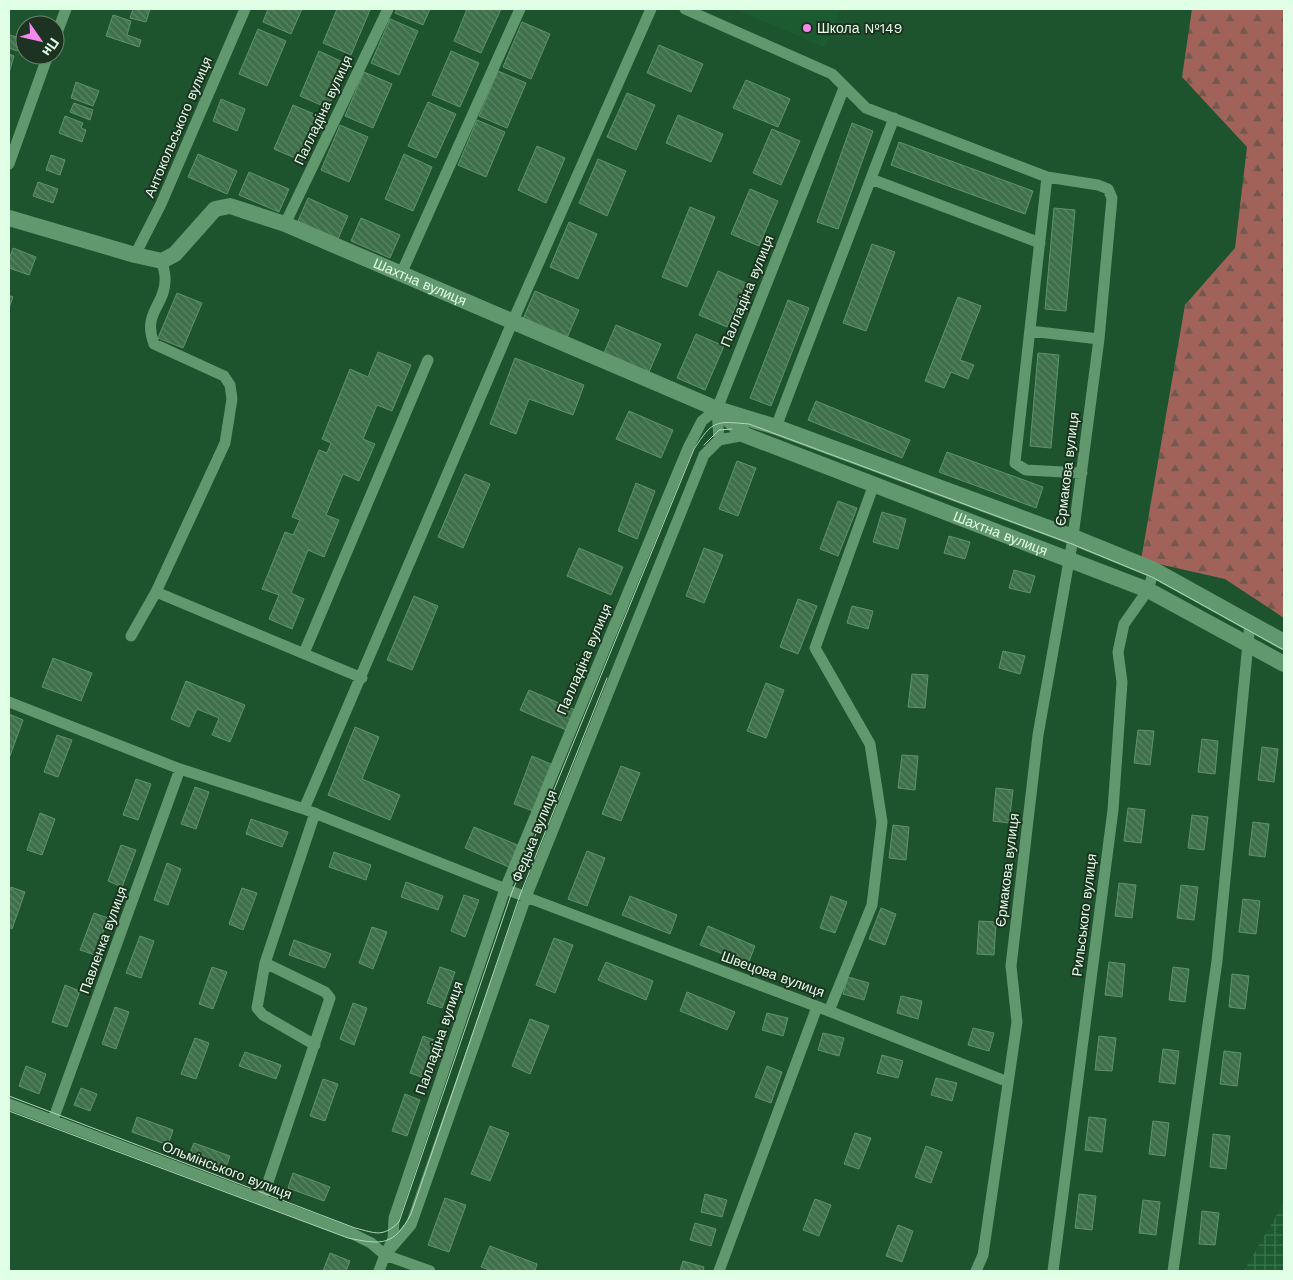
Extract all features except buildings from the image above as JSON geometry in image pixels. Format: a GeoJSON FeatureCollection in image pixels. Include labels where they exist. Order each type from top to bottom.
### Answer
{"type":"FeatureCollection","features":[{"type":"Feature","properties":{"kind":"main road","name":"Шахтна вулиця"},"geometry":{"type":"LineString","coordinates":[[162,261],[175,254],[215,209],[230,206],[285,224],[512,323],[717,409],[776,428],[1073,537],[1154,570],[1284,642]]}},
{"type":"Feature","properties":{"kind":"main road"},"geometry":{"type":"LineString","coordinates":[[9,218],[135,255],[162,261]]}},
{"type":"Feature","properties":{"kind":"main road","name":"Шахтна вулиця"},"geometry":{"type":"LineString","coordinates":[[717,409],[745,434],[1148,590],[1284,664]]}},
{"type":"Feature","properties":{"kind":"street","name":"Антокольського вулиця"},"geometry":{"type":"LineString","coordinates":[[135,255],[161,204],[245,9]]}},
{"type":"Feature","properties":{"kind":"street","name":"Палладіна вулиця"},"geometry":{"type":"LineString","coordinates":[[285,224],[388,9]]}},
{"type":"Feature","properties":{"kind":"street"},"geometry":{"type":"LineString","coordinates":[[400,274],[520,9]]}},
{"type":"Feature","properties":{"kind":"street"},"geometry":{"type":"LineString","coordinates":[[315,1045],[263,1015],[257,1008],[265,963],[309,811],[362,678],[512,323],[651,9]]}},
{"type":"Feature","properties":{"kind":"street","name":"Єрмакова вулиця"},"geometry":{"type":"LineString","coordinates":[[685,9],[832,74],[866,108],[1047,178],[1098,185],[1108,189],[1112,198],[1099,338],[1082,472],[1070,559],[1038,735],[1012,966],[1017,1022],[982,1255],[976,1271]]}},
{"type":"Feature","properties":{"kind":"street"},"geometry":{"type":"LineString","coordinates":[[9,164],[44,65]]}},
{"type":"Feature","properties":{"kind":"street","name":"Палладіна вулиця"},"geometry":{"type":"LineString","coordinates":[[385,1255],[393,1239],[394,1218],[505,889],[688,448],[702,421],[717,409],[844,88]]}},
{"type":"Feature","properties":{"kind":"street"},"geometry":{"type":"LineString","coordinates":[[776,428],[894,118]]}},
{"type":"Feature","properties":{"kind":"street"},"geometry":{"type":"LineString","coordinates":[[1047,178],[1015,463],[1026,470],[1082,472]]}},
{"type":"Feature","properties":{"kind":"street"},"geometry":{"type":"LineString","coordinates":[[871,179],[1040,243]]}},
{"type":"Feature","properties":{"kind":"street"},"geometry":{"type":"LineString","coordinates":[[131,636],[156,592],[225,443],[232,399],[230,385],[224,376],[154,344],[149,332],[152,315],[166,282],[162,261]]}},
{"type":"Feature","properties":{"kind":"street"},"geometry":{"type":"LineString","coordinates":[[1030,331],[1099,338]]}},
{"type":"Feature","properties":{"kind":"street"},"geometry":{"type":"LineString","coordinates":[[304,653],[428,360]]}},
{"type":"Feature","properties":{"kind":"street"},"geometry":{"type":"LineString","coordinates":[[717,409],[719,440],[745,434]]}},
{"type":"Feature","properties":{"kind":"street","name":"Федька вулиця"},"geometry":{"type":"LineString","coordinates":[[379,1271],[385,1255],[411,1224],[526,897],[704,455],[719,440]]}},
{"type":"Feature","properties":{"kind":"street"},"geometry":{"type":"LineString","coordinates":[[829,1010],[872,905],[882,822],[870,744],[815,648],[874,484]]}},
{"type":"Feature","properties":{"kind":"street","name":"Рильського вулиця"},"geometry":{"type":"LineString","coordinates":[[1052,1271],[1113,810],[1122,682],[1118,652],[1124,624],[1148,590],[1154,570]]}},
{"type":"Feature","properties":{"kind":"street"},"geometry":{"type":"LineString","coordinates":[[156,592],[362,678]]}},
{"type":"Feature","properties":{"kind":"street"},"geometry":{"type":"LineString","coordinates":[[1173,1271],[1217,961],[1250,623]]}},
{"type":"Feature","properties":{"kind":"street"},"geometry":{"type":"LineString","coordinates":[[9,702],[180,769],[309,811],[526,897]]}},
{"type":"Feature","properties":{"kind":"street","name":"Павленка вулиця"},"geometry":{"type":"LineString","coordinates":[[53,1120],[180,769]]}},
{"type":"Feature","properties":{"kind":"street","name":"Швецова вулиця"},"geometry":{"type":"LineString","coordinates":[[526,897],[829,1010],[1008,1082]]}},
{"type":"Feature","properties":{"kind":"street"},"geometry":{"type":"LineString","coordinates":[[262,1200],[330,998],[325,992],[265,963]]}},
{"type":"Feature","properties":{"kind":"street"},"geometry":{"type":"LineString","coordinates":[[719,1271],[817,1007]]}},
{"type":"Feature","properties":{"kind":"street","name":"Ольмінського вулиця"},"geometry":{"type":"LineString","coordinates":[[9,1104],[351,1232],[371,1242],[385,1255],[430,1271]]}},
{"type":"Feature","properties":{"kind":"shaded area","name":"Школа №149"},"geometry":{"type":"Polygon","coordinates":[[[735,9],[841,9],[826,48],[735,9]]]}},
{"type":"Feature","properties":{"kind":"shaded area"},"geometry":{"type":"Polygon","coordinates":[[[1284,1202],[1284,1271],[1244,1271],[1284,1202]]]}},
{"type":"Feature","properties":{"kind":"green space"},"geometry":{"type":"Polygon","coordinates":[[[1192,9],[1284,9],[1284,618],[1225,579],[1141,560],[1185,305],[1235,248],[1247,147],[1182,77],[1192,9]]]}},
{"type":"Feature","properties":{"kind":"tram line"},"geometry":{"type":"LineString","coordinates":[[9,1096],[355,1228],[378,1233],[388,1230],[399,1222],[512,892],[694,449],[706,432],[716,424],[749,424],[1072,544],[1152,577],[1284,650]]}},
{"type":"Feature","properties":{"kind":"tram line"},"geometry":{"type":"LineString","coordinates":[[704,445],[719,430],[732,429]]}},
{"type":"Feature","properties":{"kind":"tram line"},"geometry":{"type":"LineString","coordinates":[[9,1111],[348,1238],[370,1242],[386,1241],[393,1238],[405,1225],[411,1214],[520,895],[607,678]]}},
{"type":"Feature","properties":{"kind":"place","name":"Школа №149"},"geometry":{"type":"Point","coordinates":[807,28]}}]}
